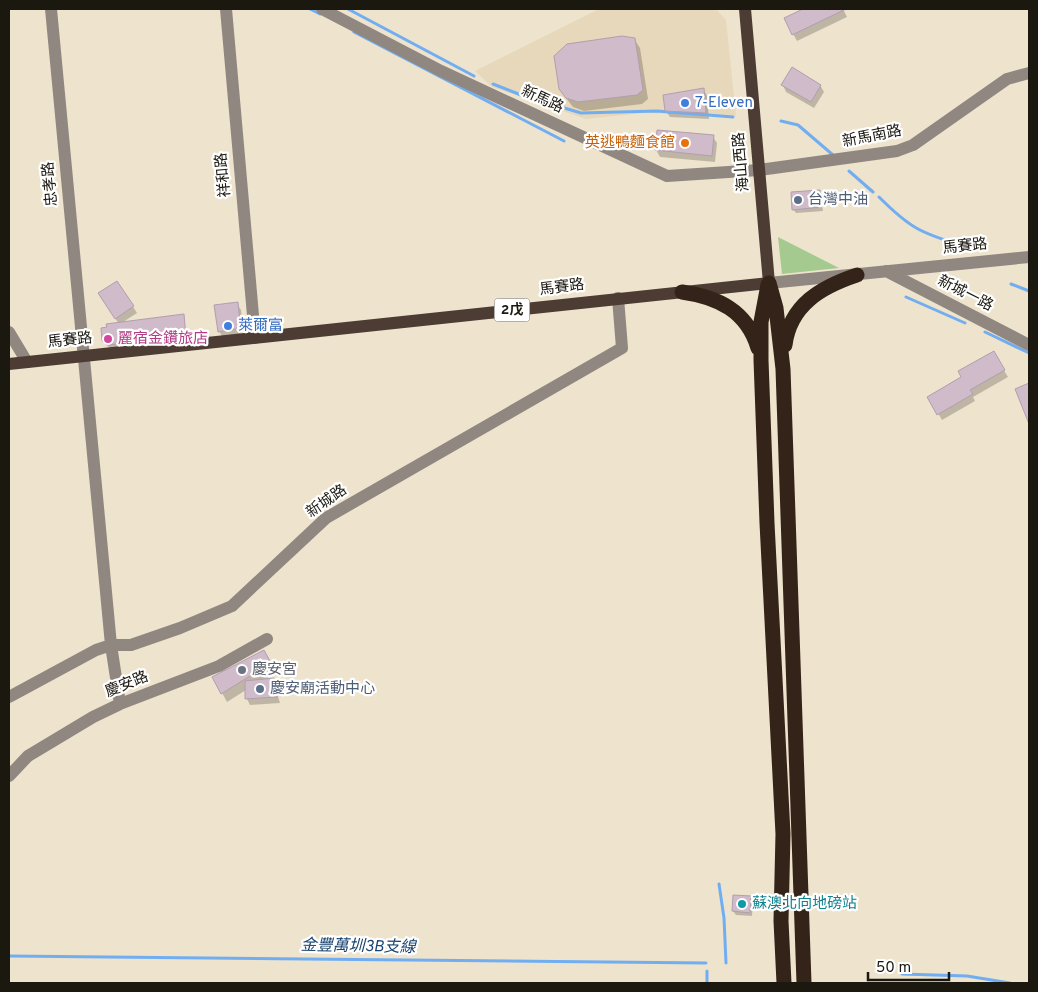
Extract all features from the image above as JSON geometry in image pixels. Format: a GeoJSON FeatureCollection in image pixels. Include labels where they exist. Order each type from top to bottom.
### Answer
{"type":"FeatureCollection","features":[{"type":"Feature","properties":{"kind":"highway"},"geometry":{"type":"LineString","coordinates":[[783,369],[785,342],[789,326],[801,306],[822,290],[857,275]]}},
{"type":"Feature","properties":{"kind":"highway"},"geometry":{"type":"LineString","coordinates":[[769,283],[761,322],[761,360],[767,523],[783,834],[781,921],[784,983]]}},
{"type":"Feature","properties":{"kind":"highway"},"geometry":{"type":"LineString","coordinates":[[769,283],[776,308],[783,369],[804,983]]}},
{"type":"Feature","properties":{"kind":"highway"},"geometry":{"type":"LineString","coordinates":[[682,292],[717,300],[742,318],[754,337],[761,360]]}},
{"type":"Feature","properties":{"kind":"main road","name":"海山西路"},"geometry":{"type":"LineString","coordinates":[[745,9],[769,283]]}},
{"type":"Feature","properties":{"kind":"main road","name":"馬賽路"},"geometry":{"type":"LineString","coordinates":[[9,364],[769,283]]}},
{"type":"Feature","properties":{"kind":"street","name":"忠孝路"},"geometry":{"type":"LineString","coordinates":[[51,9],[111,645],[120,704]]}},
{"type":"Feature","properties":{"kind":"street","name":"祥和路"},"geometry":{"type":"LineString","coordinates":[[226,9],[255,338]]}},
{"type":"Feature","properties":{"kind":"street","name":"新馬路"},"geometry":{"type":"LineString","coordinates":[[322,9],[441,71],[667,176],[759,170]]}},
{"type":"Feature","properties":{"kind":"street","name":"新馬南路"},"geometry":{"type":"LineString","coordinates":[[759,170],[897,151],[913,145],[1007,79],[1029,73]]}},
{"type":"Feature","properties":{"kind":"street","name":"馬賽路"},"geometry":{"type":"LineString","coordinates":[[769,283],[1029,257]]}},
{"type":"Feature","properties":{"kind":"street","name":"新城一路"},"geometry":{"type":"LineString","coordinates":[[886,271],[1029,345]]}},
{"type":"Feature","properties":{"kind":"street","name":"新城路"},"geometry":{"type":"LineString","coordinates":[[9,697],[96,650],[111,645],[131,645],[207,618],[232,606],[326,518],[622,348],[618,298]]}},
{"type":"Feature","properties":{"kind":"street"},"geometry":{"type":"LineString","coordinates":[[9,332],[28,362]]}},
{"type":"Feature","properties":{"kind":"street","name":"慶安路"},"geometry":{"type":"LineString","coordinates":[[9,776],[28,756],[93,717],[120,704],[219,666],[267,639]]}},
{"type":"Feature","properties":{"kind":"shaded area"},"geometry":{"type":"Polygon","coordinates":[[[599,9],[716,9],[726,20],[736,116],[643,113],[586,119],[492,87],[475,71],[599,9]]]}},
{"type":"Feature","properties":{"kind":"green space"},"geometry":{"type":"Polygon","coordinates":[[[778,237],[839,268],[782,274],[778,237]]]}},
{"type":"Feature","properties":{"kind":"building"},"geometry":{"type":"Polygon","coordinates":[[[803,9],[846,9],[792,35],[784,18],[803,9]]]}},
{"type":"Feature","properties":{"kind":"building"},"geometry":{"type":"Polygon","coordinates":[[[622,36],[635,38],[643,90],[637,95],[578,102],[566,98],[559,89],[554,56],[567,44],[622,36]]]}},
{"type":"Feature","properties":{"kind":"building","name":"7-Eleven"},"geometry":{"type":"Polygon","coordinates":[[[792,67],[821,85],[811,102],[781,85],[792,67]]]}},
{"type":"Feature","properties":{"kind":"building","name":"7-Eleven"},"geometry":{"type":"Polygon","coordinates":[[[704,88],[706,113],[665,111],[663,95],[704,88]]]}},
{"type":"Feature","properties":{"kind":"building","name":"英逃鴨麵食館"},"geometry":{"type":"Polygon","coordinates":[[[657,130],[714,135],[712,156],[655,150],[657,130]]]}},
{"type":"Feature","properties":{"kind":"building"},"geometry":{"type":"Polygon","coordinates":[[[820,190],[821,207],[792,210],[791,192],[820,190]]]}},
{"type":"Feature","properties":{"kind":"building"},"geometry":{"type":"Polygon","coordinates":[[[117,281],[134,306],[115,319],[98,293],[117,281]]]}},
{"type":"Feature","properties":{"kind":"building"},"geometry":{"type":"Polygon","coordinates":[[[238,302],[240,323],[236,329],[218,332],[214,305],[238,302]]]}},
{"type":"Feature","properties":{"kind":"building"},"geometry":{"type":"Polygon","coordinates":[[[184,314],[186,337],[107,345],[102,341],[101,328],[107,327],[106,324],[184,314]]]}},
{"type":"Feature","properties":{"kind":"building"},"geometry":{"type":"Polygon","coordinates":[[[994,351],[1005,370],[970,390],[973,394],[937,415],[927,397],[961,377],[958,371],[994,351]]]}},
{"type":"Feature","properties":{"kind":"building"},"geometry":{"type":"Polygon","coordinates":[[[1029,383],[1029,424],[1015,389],[1029,383]]]}},
{"type":"Feature","properties":{"kind":"building","name":"慶安宮"},"geometry":{"type":"Polygon","coordinates":[[[264,650],[271,663],[221,694],[212,677],[264,650]]]}},
{"type":"Feature","properties":{"kind":"building","name":"慶安廟活動中心"},"geometry":{"type":"Polygon","coordinates":[[[274,678],[277,697],[245,699],[245,681],[274,678]]]}},
{"type":"Feature","properties":{"kind":"building","name":"蘇澳北向地磅站"},"geometry":{"type":"Polygon","coordinates":[[[733,895],[751,896],[750,913],[732,911],[733,895]]]}},
{"type":"Feature","properties":{"kind":"waterway"},"geometry":{"type":"LineString","coordinates":[[310,9],[320,14]]}},
{"type":"Feature","properties":{"kind":"waterway"},"geometry":{"type":"LineString","coordinates":[[348,9],[474,76]]}},
{"type":"Feature","properties":{"kind":"waterway"},"geometry":{"type":"LineString","coordinates":[[354,32],[564,141]]}},
{"type":"Feature","properties":{"kind":"waterway"},"geometry":{"type":"LineString","coordinates":[[493,84],[521,95],[581,113],[657,111],[733,117]]}},
{"type":"Feature","properties":{"kind":"waterway"},"geometry":{"type":"LineString","coordinates":[[781,121],[798,125],[833,155]]}},
{"type":"Feature","properties":{"kind":"waterway"},"geometry":{"type":"LineString","coordinates":[[849,171],[873,192]]}},
{"type":"Feature","properties":{"kind":"waterway"},"geometry":{"type":"LineString","coordinates":[[879,197],[916,228],[935,237],[961,245]]}},
{"type":"Feature","properties":{"kind":"waterway"},"geometry":{"type":"LineString","coordinates":[[1011,284],[1029,291]]}},
{"type":"Feature","properties":{"kind":"waterway"},"geometry":{"type":"LineString","coordinates":[[906,297],[965,323]]}},
{"type":"Feature","properties":{"kind":"waterway"},"geometry":{"type":"LineString","coordinates":[[985,332],[1029,353]]}},
{"type":"Feature","properties":{"kind":"waterway"},"geometry":{"type":"LineString","coordinates":[[719,884],[724,918],[726,963]]}},
{"type":"Feature","properties":{"kind":"waterway","name":"金豐萬圳3B支線"},"geometry":{"type":"LineString","coordinates":[[9,956],[706,963]]}},
{"type":"Feature","properties":{"kind":"waterway"},"geometry":{"type":"LineString","coordinates":[[707,971],[707,983]]}},
{"type":"Feature","properties":{"kind":"waterway"},"geometry":{"type":"LineString","coordinates":[[902,974],[967,976],[1010,983]]}},
{"type":"Feature","properties":{"kind":"place","name":"7-Eleven"},"geometry":{"type":"Point","coordinates":[685,103]}},
{"type":"Feature","properties":{"kind":"place","name":"英逃鴨麵食館"},"geometry":{"type":"Point","coordinates":[685,143]}},
{"type":"Feature","properties":{"kind":"place","name":"台灣中油"},"geometry":{"type":"Point","coordinates":[798,200]}},
{"type":"Feature","properties":{"kind":"place","name":"萊爾富"},"geometry":{"type":"Point","coordinates":[228,326]}},
{"type":"Feature","properties":{"kind":"place","name":"麗宿金鑽旅店"},"geometry":{"type":"Point","coordinates":[108,339]}},
{"type":"Feature","properties":{"kind":"place","name":"慶安宮"},"geometry":{"type":"Point","coordinates":[242,670]}},
{"type":"Feature","properties":{"kind":"place","name":"慶安廟活動中心"},"geometry":{"type":"Point","coordinates":[260,689]}},
{"type":"Feature","properties":{"kind":"place","name":"蘇澳北向地磅站"},"geometry":{"type":"Point","coordinates":[742,904]}}]}
